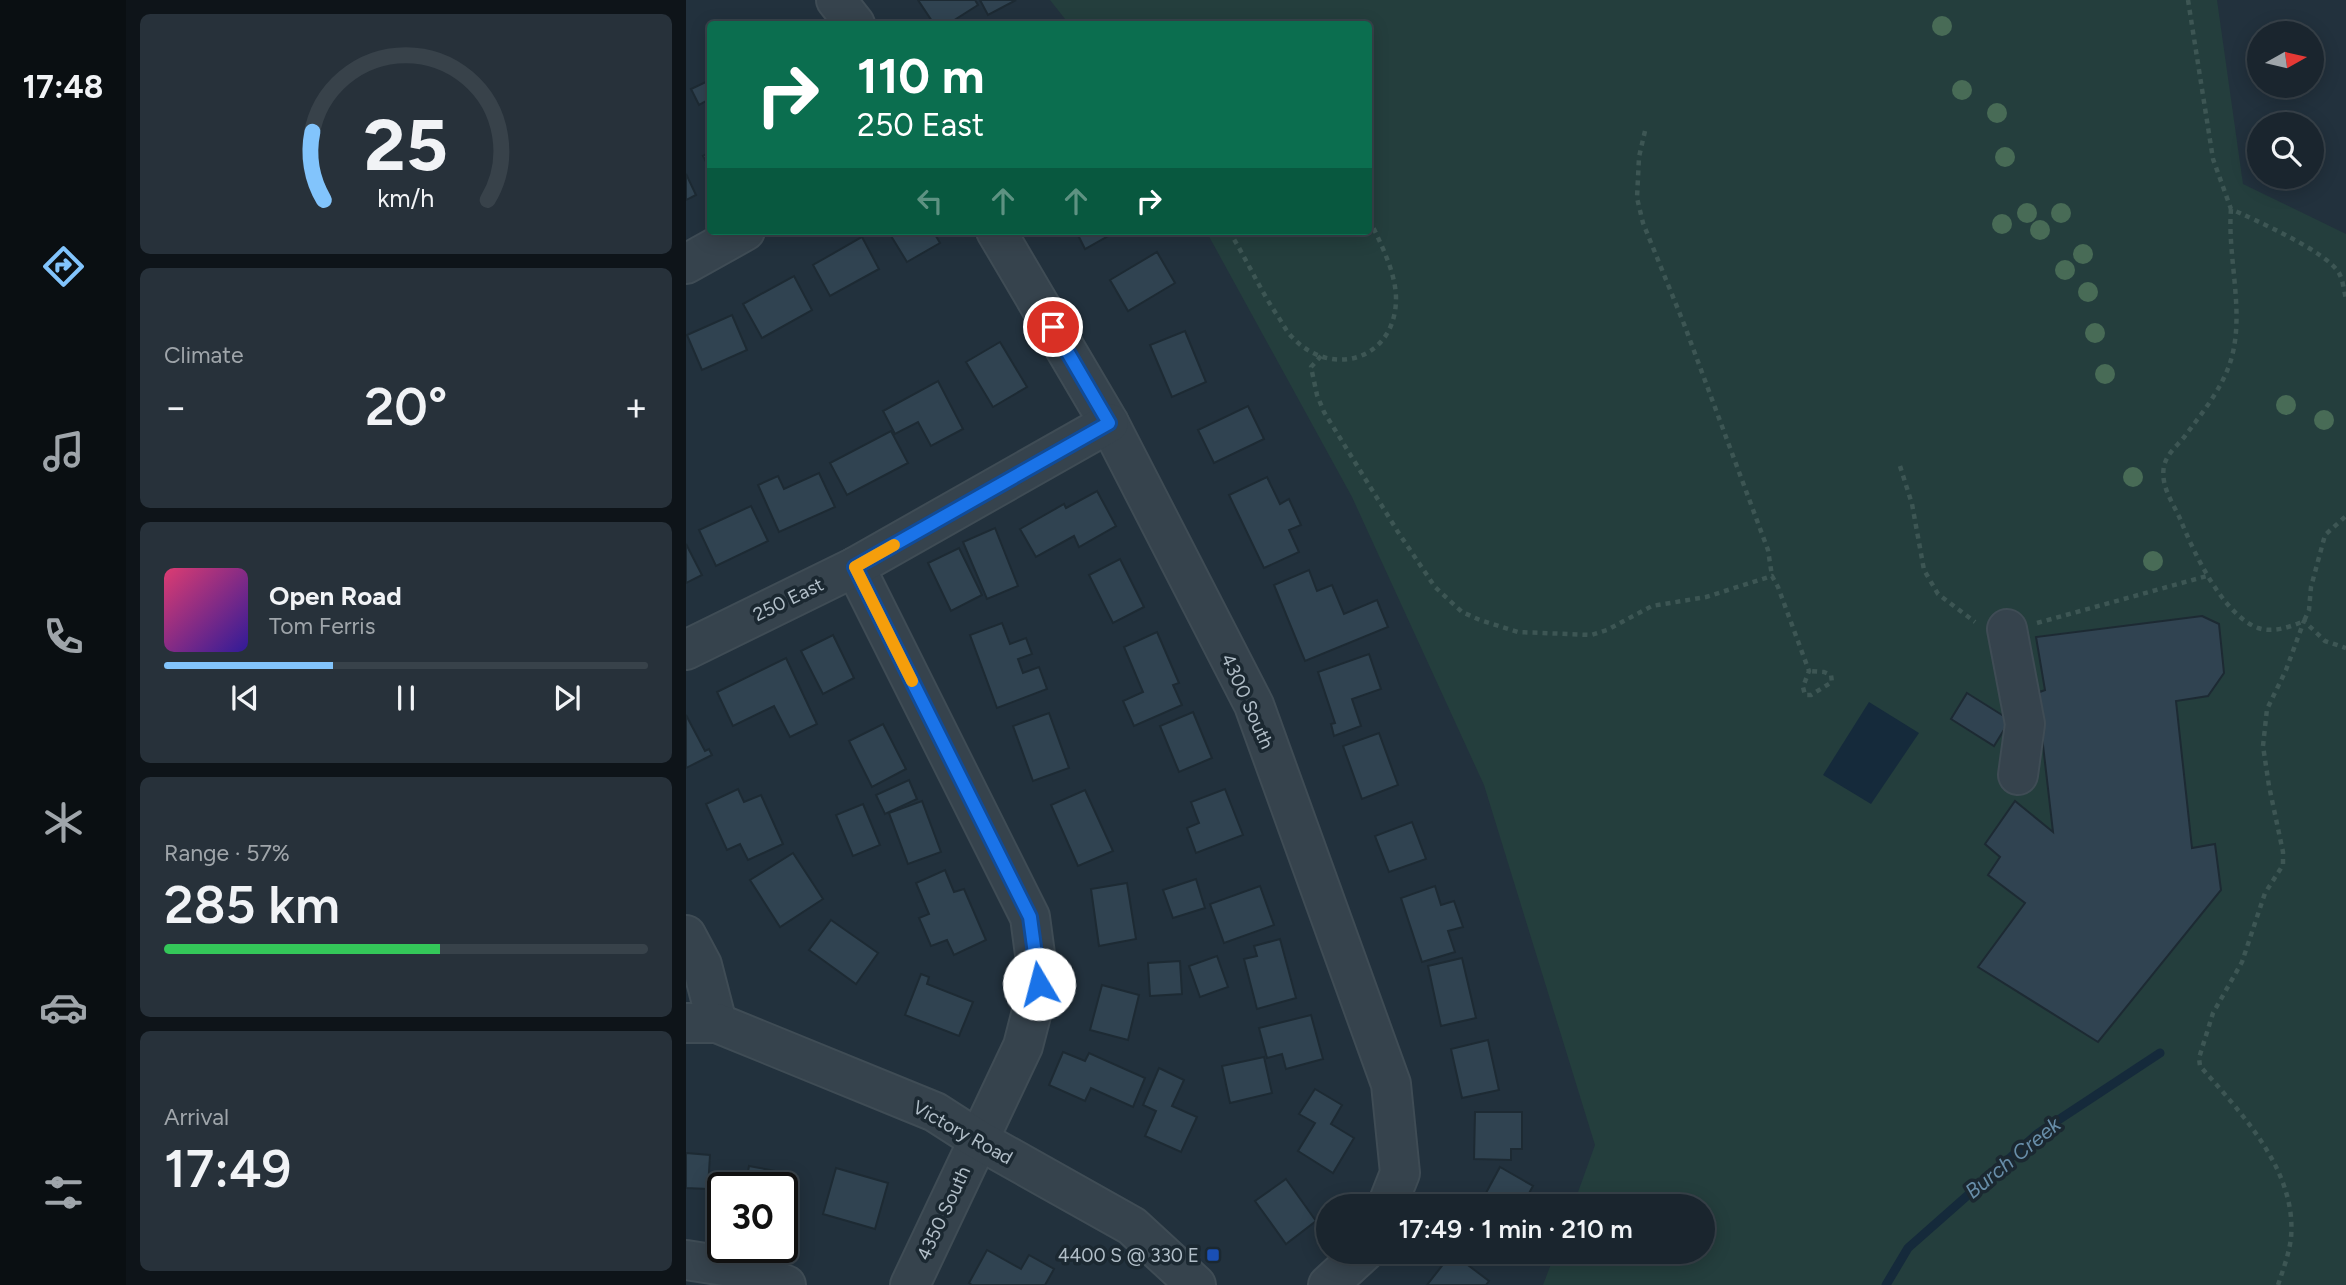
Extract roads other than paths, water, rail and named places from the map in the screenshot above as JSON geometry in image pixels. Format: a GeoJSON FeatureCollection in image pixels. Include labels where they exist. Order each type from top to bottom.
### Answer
{"type":"FeatureCollection","features":[{"type":"Feature","properties":{"kind":"street"},"geometry":{"type":"LineString","coordinates":[[836,0],[853,21]]}},
{"type":"Feature","properties":{"kind":"street"},"geometry":{"type":"LineString","coordinates":[[686,264],[738,235]]}},
{"type":"Feature","properties":{"kind":"street","name":"4300 South"},"geometry":{"type":"LineString","coordinates":[[998,235],[1109,423],[1254,705],[1391,1084],[1401,1173],[1392,1194]]}},
{"type":"Feature","properties":{"kind":"street","name":"250 East"},"geometry":{"type":"LineString","coordinates":[[686,650],[855,567],[1109,423]]}},
{"type":"Feature","properties":{"kind":"street","name":"4350 South"},"geometry":{"type":"LineString","coordinates":[[855,567],[1030,917],[1039,984],[1023,1046],[910,1285]]}},
{"type":"Feature","properties":{"kind":"street"},"geometry":{"type":"LineString","coordinates":[[2007,629],[2025,724],[2018,775]]}},
{"type":"Feature","properties":{"kind":"street","name":"Victory Road"},"geometry":{"type":"LineString","coordinates":[[686,935],[702,965],[702,1023],[935,1112],[977,1139],[1132,1226],[1196,1285]]}},
{"type":"Feature","properties":{"kind":"street"},"geometry":{"type":"LineString","coordinates":[[686,1260],[744,1269],[786,1285]]}},
{"type":"Feature","properties":{"kind":"street"},"geometry":{"type":"LineString","coordinates":[[1328,1285],[1351,1264]]}},
{"type":"Feature","properties":{"kind":"water"},"geometry":{"type":"Polygon","coordinates":[[[1869,702],[1919,733],[1871,804],[1823,775],[1869,702]]]}},
{"type":"Feature","properties":{"kind":"waterway","name":"Burch Creek"},"geometry":{"type":"LineString","coordinates":[[1886,1285],[1908,1248],[2037,1134],[2160,1053]]}},
{"type":"Feature","properties":{"kind":"place","name":"4400 S @ 330 E"},"geometry":{"type":"Point","coordinates":[1213,1255]}}]}
